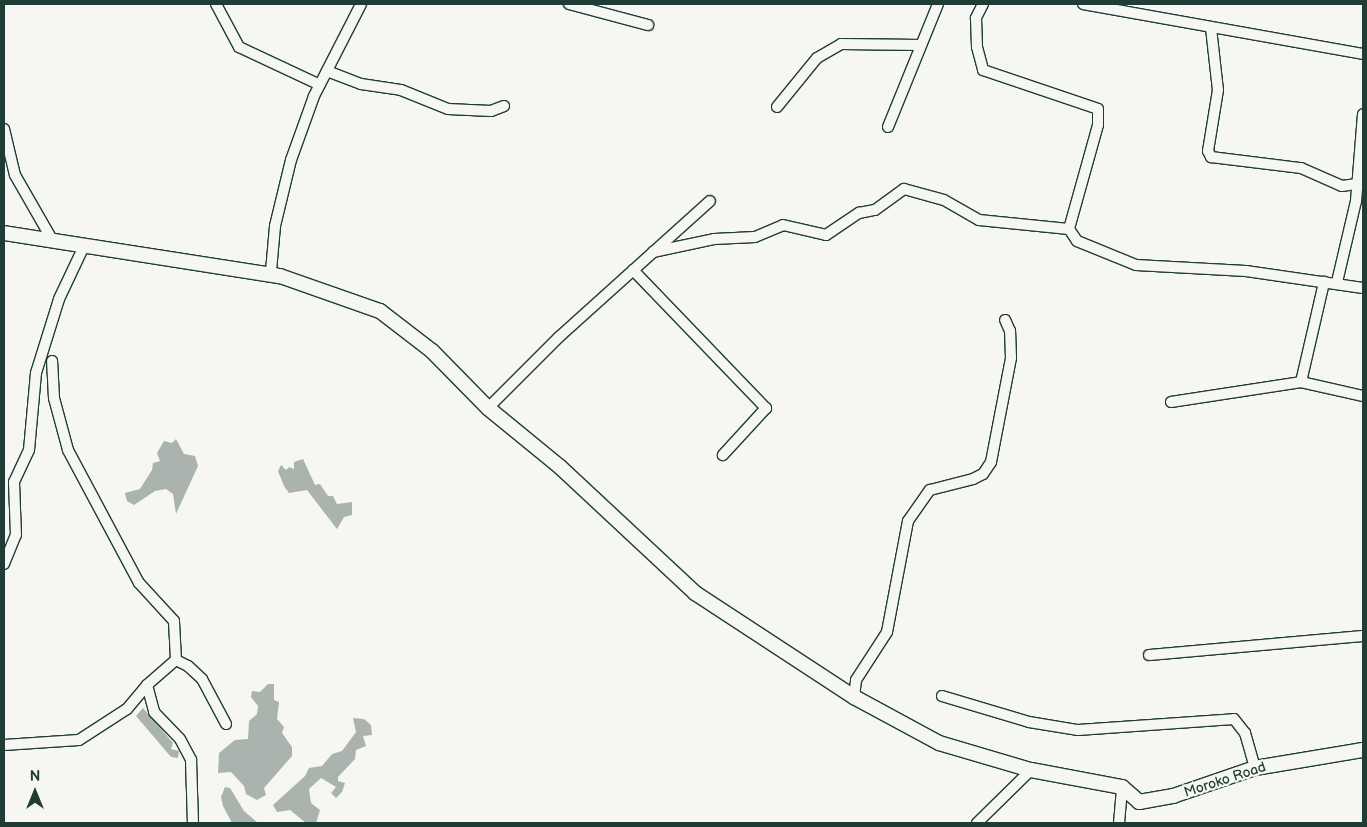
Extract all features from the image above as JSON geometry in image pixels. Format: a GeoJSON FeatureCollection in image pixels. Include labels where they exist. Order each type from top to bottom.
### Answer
{"type":"FeatureCollection","features":[{"type":"Feature","properties":{"kind":"street"},"geometry":{"type":"LineString","coordinates":[[216,4],[239,47],[320,85]]}},
{"type":"Feature","properties":{"kind":"street"},"geometry":{"type":"LineString","coordinates":[[361,4],[320,85],[291,160],[278,208],[271,271],[280,276],[380,311],[432,351],[488,408],[560,467],[695,593],[854,697],[939,743],[1031,770],[1122,787],[1119,823]]}},
{"type":"Feature","properties":{"kind":"street"},"geometry":{"type":"LineString","coordinates":[[569,4],[648,26]]}},
{"type":"Feature","properties":{"kind":"street"},"geometry":{"type":"LineString","coordinates":[[888,127],[938,4]]}},
{"type":"Feature","properties":{"kind":"street"},"geometry":{"type":"LineString","coordinates":[[983,4],[976,18],[977,47],[983,70],[1098,108],[1098,125],[1069,229],[1077,241],[1136,266],[1246,271],[1324,282],[1337,282],[1363,288]]}},
{"type":"Feature","properties":{"kind":"street"},"geometry":{"type":"LineString","coordinates":[[1083,4],[1363,54]]}},
{"type":"Feature","properties":{"kind":"street"},"geometry":{"type":"LineString","coordinates":[[1211,28],[1218,90],[1208,151],[1211,157],[1301,168],[1342,186],[1357,184]]}},
{"type":"Feature","properties":{"kind":"street"},"geometry":{"type":"LineString","coordinates":[[777,107],[817,58],[842,44],[921,45]]}},
{"type":"Feature","properties":{"kind":"street"},"geometry":{"type":"LineString","coordinates":[[327,71],[361,84],[401,90],[448,110],[491,111],[504,106]]}},
{"type":"Feature","properties":{"kind":"street"},"geometry":{"type":"LineString","coordinates":[[1337,282],[1356,201],[1363,114]]}},
{"type":"Feature","properties":{"kind":"street"},"geometry":{"type":"LineString","coordinates":[[4,129],[15,175],[53,241]]}},
{"type":"Feature","properties":{"kind":"street"},"geometry":{"type":"LineString","coordinates":[[653,252],[714,239],[755,237],[783,225],[826,235],[859,213],[875,210],[904,188],[944,200],[979,220],[1069,229]]}},
{"type":"Feature","properties":{"kind":"street"},"geometry":{"type":"LineString","coordinates":[[488,408],[633,270],[710,201]]}},
{"type":"Feature","properties":{"kind":"street"},"geometry":{"type":"LineString","coordinates":[[4,233],[280,276]]}},
{"type":"Feature","properties":{"kind":"street"},"geometry":{"type":"LineString","coordinates":[[4,564],[16,535],[14,482],[29,450],[36,373],[59,300],[84,246]]}},
{"type":"Feature","properties":{"kind":"street"},"geometry":{"type":"LineString","coordinates":[[633,270],[766,408],[723,455]]}},
{"type":"Feature","properties":{"kind":"street"},"geometry":{"type":"LineString","coordinates":[[1301,382],[1324,282]]}},
{"type":"Feature","properties":{"kind":"street"},"geometry":{"type":"LineString","coordinates":[[854,697],[856,680],[887,632],[908,521],[930,490],[973,479],[983,474],[991,462],[1011,358],[1010,331],[1005,320]]}},
{"type":"Feature","properties":{"kind":"street"},"geometry":{"type":"LineString","coordinates":[[52,361],[54,398],[68,450],[139,583],[174,621],[176,660]]}},
{"type":"Feature","properties":{"kind":"street"},"geometry":{"type":"LineString","coordinates":[[1171,402],[1301,382],[1363,396]]}},
{"type":"Feature","properties":{"kind":"street"},"geometry":{"type":"LineString","coordinates":[[1150,655],[1363,636]]}},
{"type":"Feature","properties":{"kind":"street"},"geometry":{"type":"LineString","coordinates":[[4,745],[79,740],[126,709],[147,685],[176,660]]}},
{"type":"Feature","properties":{"kind":"street"},"geometry":{"type":"LineString","coordinates":[[176,660],[188,666],[202,679],[226,724]]}},
{"type":"Feature","properties":{"kind":"street"},"geometry":{"type":"LineString","coordinates":[[147,685],[154,712],[180,739],[191,760],[193,823]]}},
{"type":"Feature","properties":{"kind":"street"},"geometry":{"type":"LineString","coordinates":[[942,696],[1029,722],[1078,730],[1234,719],[1245,733],[1255,768]]}},
{"type":"Feature","properties":{"kind":"street","name":"Moroko Road"},"geometry":{"type":"LineString","coordinates":[[1122,787],[1139,802],[1173,796],[1255,768],[1363,750]]}},
{"type":"Feature","properties":{"kind":"street"},"geometry":{"type":"LineString","coordinates":[[977,823],[1031,770]]}},
{"type":"Feature","properties":{"kind":"shaded area"},"geometry":{"type":"Polygon","coordinates":[[[176,439],[184,454],[195,456],[198,466],[176,514],[173,494],[166,489],[155,491],[134,505],[127,501],[125,493],[140,489],[152,470],[153,463],[160,461],[157,453],[164,441],[172,443],[176,439]]]}},
{"type":"Feature","properties":{"kind":"shaded area"},"geometry":{"type":"Polygon","coordinates":[[[303,459],[315,485],[320,484],[328,496],[333,496],[337,504],[352,502],[352,515],[344,517],[337,529],[307,490],[289,493],[284,486],[278,471],[281,465],[286,470],[289,467],[294,469],[294,462],[303,459]]]}},
{"type":"Feature","properties":{"kind":"shaded area"},"geometry":{"type":"Polygon","coordinates":[[[268,684],[274,684],[274,700],[279,702],[277,719],[284,727],[282,733],[292,747],[292,756],[264,788],[266,795],[257,800],[246,794],[244,786],[231,772],[218,773],[219,753],[235,740],[248,739],[249,721],[257,714],[258,706],[251,697],[252,691],[260,692],[268,684]]]}},
{"type":"Feature","properties":{"kind":"shaded area"},"geometry":{"type":"Polygon","coordinates":[[[143,708],[173,743],[171,749],[179,751],[178,758],[171,757],[136,716],[143,708]]]}},
{"type":"Feature","properties":{"kind":"shaded area"},"geometry":{"type":"Polygon","coordinates":[[[353,718],[364,719],[371,725],[372,735],[363,736],[366,746],[356,750],[355,759],[338,777],[338,781],[345,783],[342,792],[336,798],[331,793],[336,787],[321,778],[309,789],[311,803],[320,810],[316,823],[306,823],[290,810],[277,812],[273,805],[305,776],[309,768],[322,766],[332,754],[342,751],[356,732],[353,718]]]}},
{"type":"Feature","properties":{"kind":"shaded area"},"geometry":{"type":"Polygon","coordinates":[[[225,787],[230,788],[244,811],[258,823],[232,823],[223,806],[221,797],[225,787]]]}}]}
